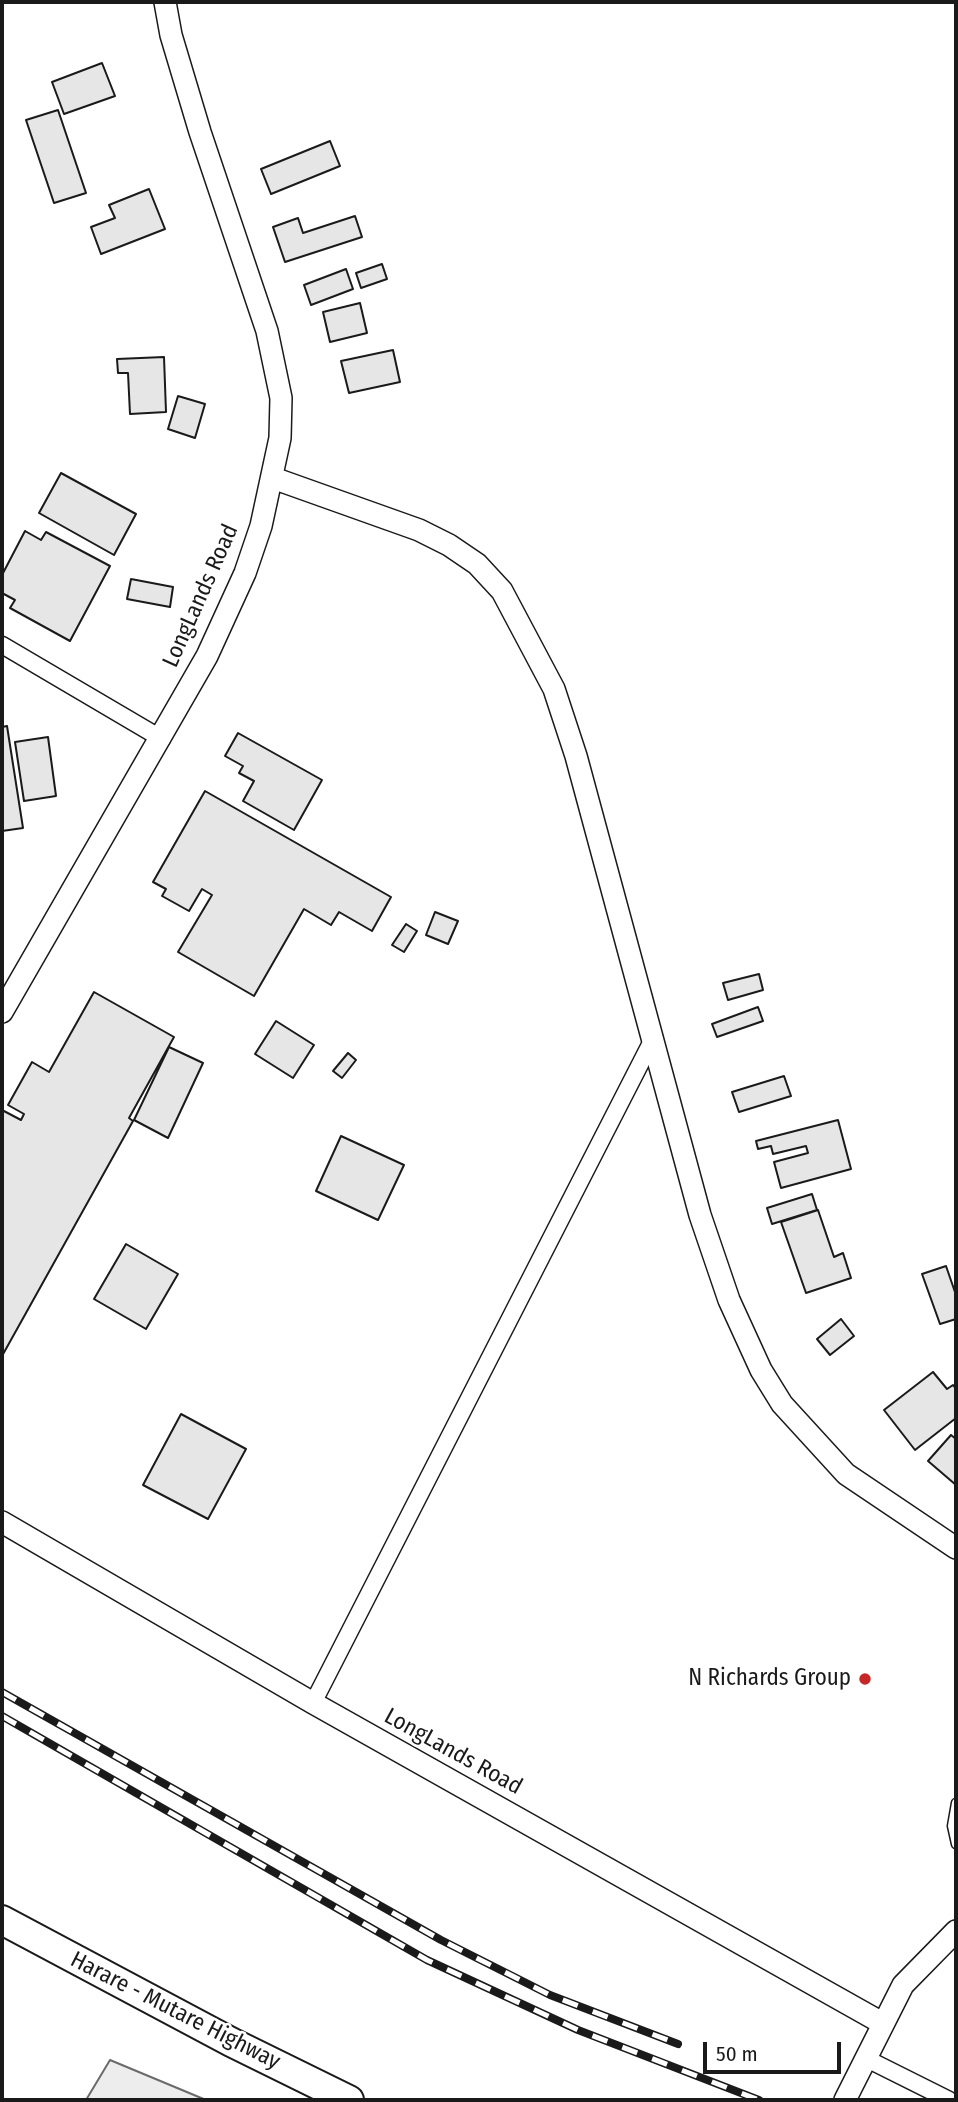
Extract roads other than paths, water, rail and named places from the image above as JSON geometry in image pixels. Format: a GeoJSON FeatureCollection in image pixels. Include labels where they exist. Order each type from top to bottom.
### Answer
{"type":"FeatureCollection","features":[{"type":"Feature","properties":{"kind":"highway","name":"Harare - Mutare Highway"},"geometry":{"type":"LineString","coordinates":[[2,1920],[231,2042],[349,2100]]}},
{"type":"Feature","properties":{"kind":"street","name":"LongLands Road"},"geometry":{"type":"LineString","coordinates":[[2,1012],[162,739],[207,656],[245,573],[273,478],[280,438],[281,398],[267,331],[200,132],[171,35],[165,2]]}},
{"type":"Feature","properties":{"kind":"street"},"geometry":{"type":"LineString","coordinates":[[273,478],[439,540],[477,564],[502,591],[554,689],[576,756],[700,1215],[729,1300],[761,1370],[782,1404],[846,1474],[956,1548]]}},
{"type":"Feature","properties":{"kind":"street"},"geometry":{"type":"LineString","coordinates":[[2,645],[162,739]]}},
{"type":"Feature","properties":{"kind":"street"},"geometry":{"type":"LineString","coordinates":[[313,1703],[653,1039]]}},
{"type":"Feature","properties":{"kind":"street","name":"LongLands Road"},"geometry":{"type":"LineString","coordinates":[[2,1522],[313,1703],[881,2023]]}},
{"type":"Feature","properties":{"kind":"street"},"geometry":{"type":"LineString","coordinates":[[845,2100],[881,2023],[903,1985],[956,1931]]}},
{"type":"Feature","properties":{"kind":"street"},"geometry":{"type":"LineString","coordinates":[[865,2058],[949,2100]]}},
{"type":"Feature","properties":{"kind":"lane"},"geometry":{"type":"LineString","coordinates":[[956,1803],[952,1826],[956,1844]]}},
{"type":"Feature","properties":{"kind":"railway"},"geometry":{"type":"LineString","coordinates":[[2,1692],[441,1940],[550,1995],[678,2044]]}},
{"type":"Feature","properties":{"kind":"railway"},"geometry":{"type":"LineString","coordinates":[[2,1716],[427,1960],[578,2030],[759,2100]]}},
{"type":"Feature","properties":{"kind":"place","name":"N Richards Group"},"geometry":{"type":"Point","coordinates":[865,1679]}}]}
